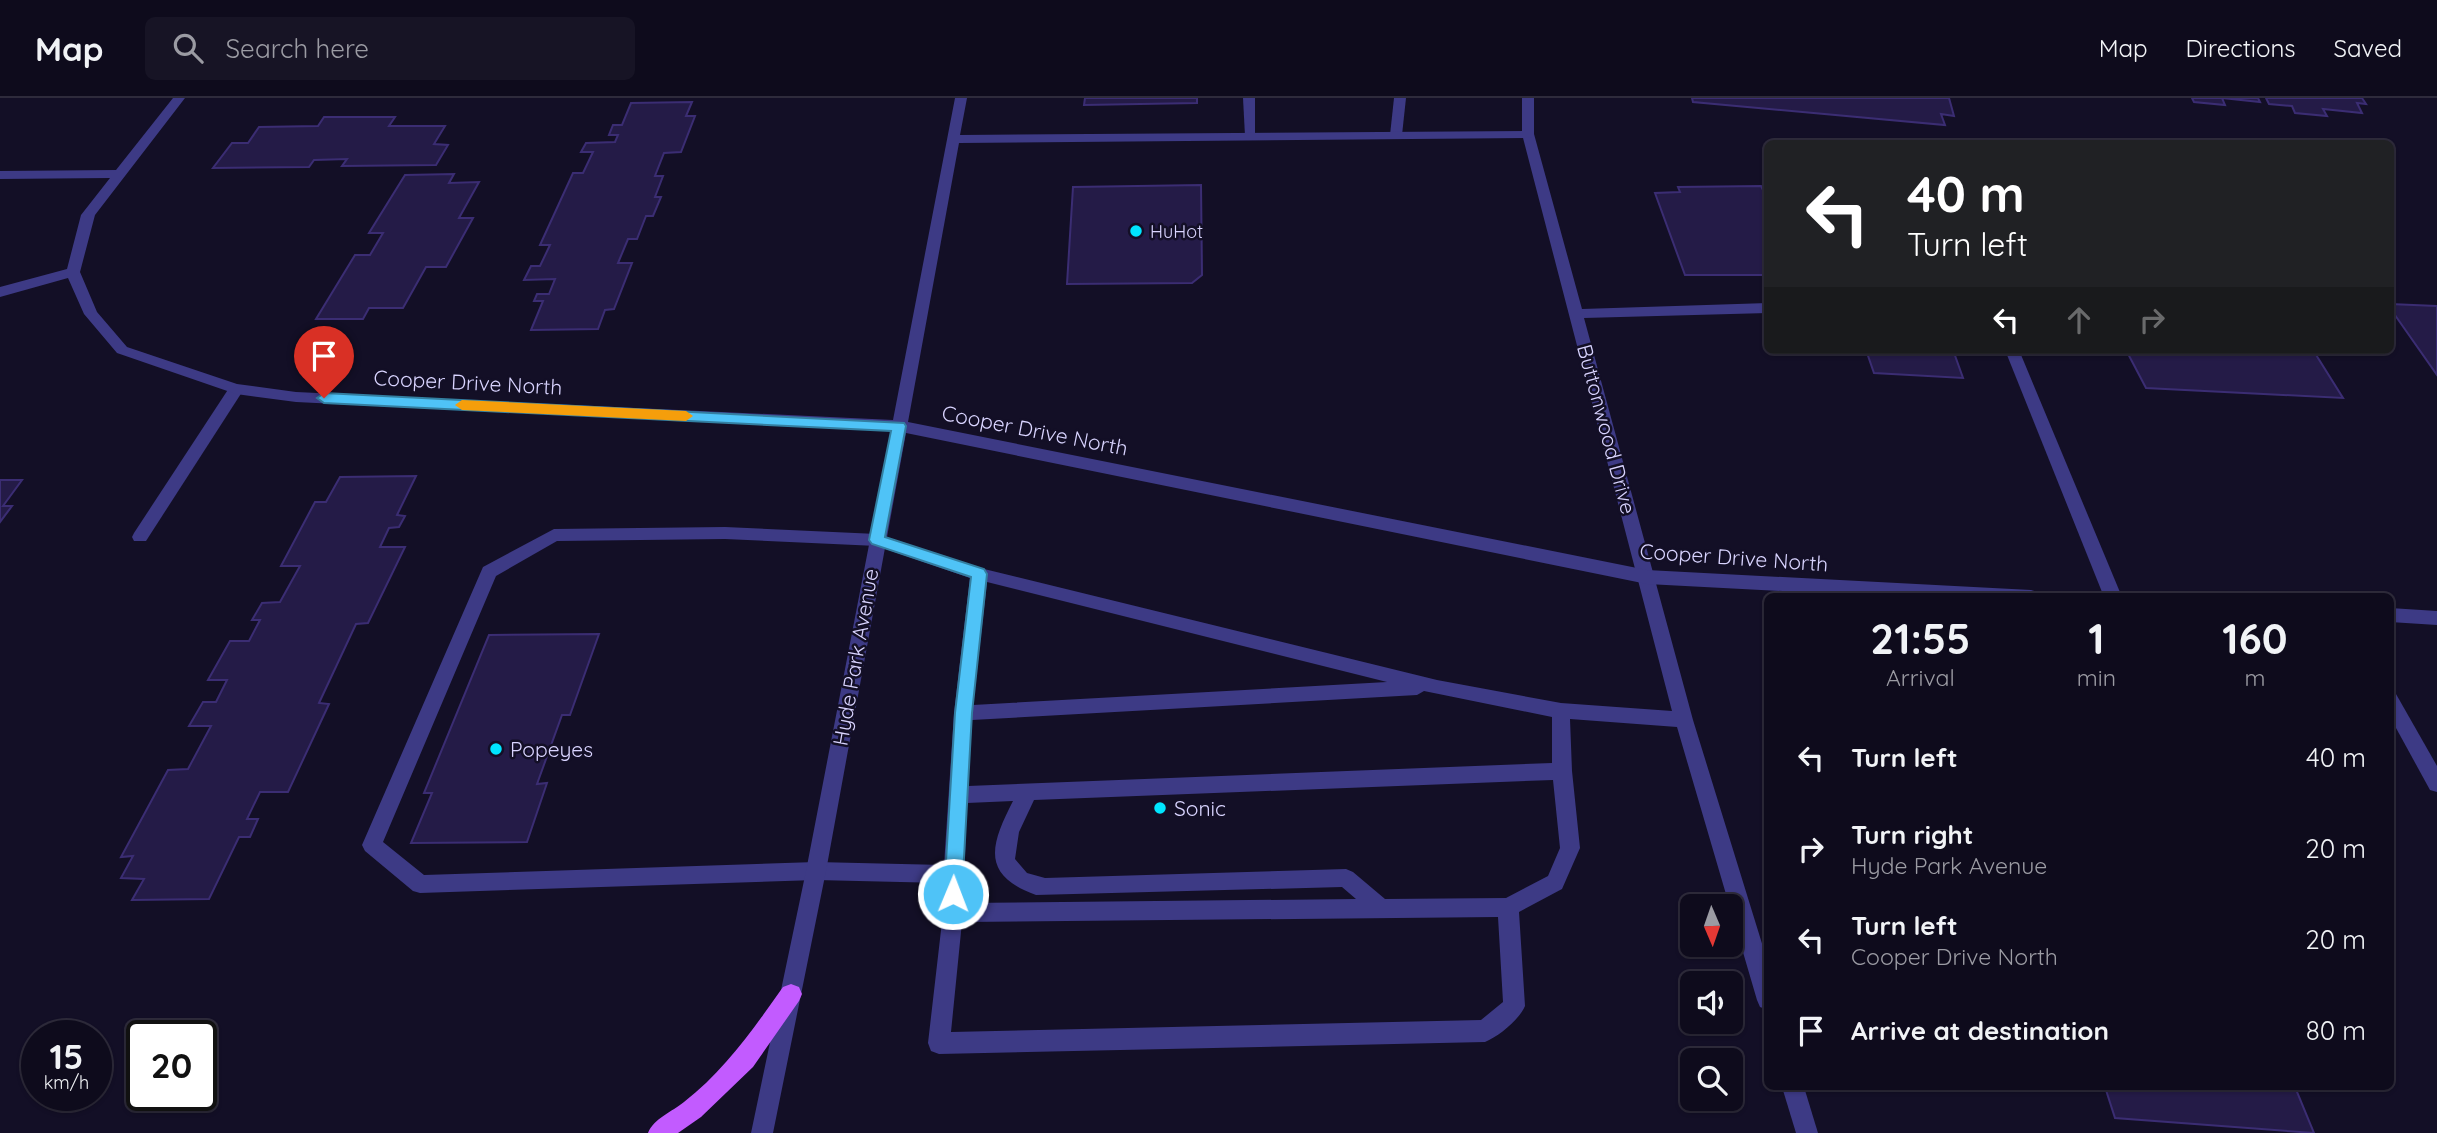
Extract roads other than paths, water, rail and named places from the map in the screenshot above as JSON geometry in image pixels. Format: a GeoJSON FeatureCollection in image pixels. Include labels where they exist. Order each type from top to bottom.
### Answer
{"type":"FeatureCollection","features":[{"type":"Feature","properties":{"kind":"main road"},"geometry":{"type":"LineString","coordinates":[[659,1133],[694,1110],[745,1059],[791,994]]}},
{"type":"Feature","properties":{"kind":"street"},"geometry":{"type":"LineString","coordinates":[[0,292],[73,272],[88,215],[178,98]]}},
{"type":"Feature","properties":{"kind":"street","name":"Hyde Park Avenue"},"geometry":{"type":"LineString","coordinates":[[762,1133],[816,871],[961,98]]}},
{"type":"Feature","properties":{"kind":"street"},"geometry":{"type":"LineString","coordinates":[[1249,98],[1251,136]]}},
{"type":"Feature","properties":{"kind":"street"},"geometry":{"type":"LineString","coordinates":[[1396,135],[1400,98]]}},
{"type":"Feature","properties":{"kind":"street","name":"Buttonwood Drive"},"geometry":{"type":"LineString","coordinates":[[1528,98],[1528,134],[1684,720],[1764,987]]}},
{"type":"Feature","properties":{"kind":"street"},"geometry":{"type":"LineString","coordinates":[[953,139],[1528,134]]}},
{"type":"Feature","properties":{"kind":"street"},"geometry":{"type":"LineString","coordinates":[[0,175],[118,174]]}},
{"type":"Feature","properties":{"kind":"street","name":"Cooper Drive North"},"geometry":{"type":"LineString","coordinates":[[73,272],[91,314],[122,350],[236,389],[296,397],[899,426],[1647,577],[1954,593]]}},
{"type":"Feature","properties":{"kind":"street"},"geometry":{"type":"LineString","coordinates":[[1576,314],[1764,308]]}},
{"type":"Feature","properties":{"kind":"street"},"geometry":{"type":"LineString","coordinates":[[2014,354],[2111,593]]}},
{"type":"Feature","properties":{"kind":"street"},"geometry":{"type":"LineString","coordinates":[[140,537],[236,389]]}},
{"type":"Feature","properties":{"kind":"street"},"geometry":{"type":"LineString","coordinates":[[953,874],[816,871],[420,884],[372,845],[489,572],[554,535],[725,533],[877,540],[979,574],[1437,687],[1561,711],[1684,720]]}},
{"type":"Feature","properties":{"kind":"street"},"geometry":{"type":"LineString","coordinates":[[979,574],[963,713],[953,913],[939,1043],[1485,1031],[1514,1006],[1508,907]]}},
{"type":"Feature","properties":{"kind":"street"},"geometry":{"type":"LineString","coordinates":[[2394,615],[2437,618]]}},
{"type":"Feature","properties":{"kind":"street"},"geometry":{"type":"LineString","coordinates":[[963,713],[1437,687]]}},
{"type":"Feature","properties":{"kind":"street"},"geometry":{"type":"LineString","coordinates":[[2394,705],[2431,764],[2437,784]]}},
{"type":"Feature","properties":{"kind":"street"},"geometry":{"type":"LineString","coordinates":[[953,913],[1508,907],[1555,882],[1570,848],[1562,771],[1561,711]]}},
{"type":"Feature","properties":{"kind":"street"},"geometry":{"type":"LineString","coordinates":[[958,795],[1562,771]]}},
{"type":"Feature","properties":{"kind":"street"},"geometry":{"type":"LineString","coordinates":[[1028,793],[1003,845],[1005,860],[1014,874],[1036,886],[1346,878],[1382,909]]}},
{"type":"Feature","properties":{"kind":"street"},"geometry":{"type":"LineString","coordinates":[[1794,1090],[1807,1133]]}},
{"type":"Feature","properties":{"kind":"place","name":"HuHot"},"geometry":{"type":"Point","coordinates":[1136,231]}},
{"type":"Feature","properties":{"kind":"place","name":"Popeyes"},"geometry":{"type":"Point","coordinates":[496,749]}},
{"type":"Feature","properties":{"kind":"place","name":"Sonic"},"geometry":{"type":"Point","coordinates":[1160,808]}}]}
